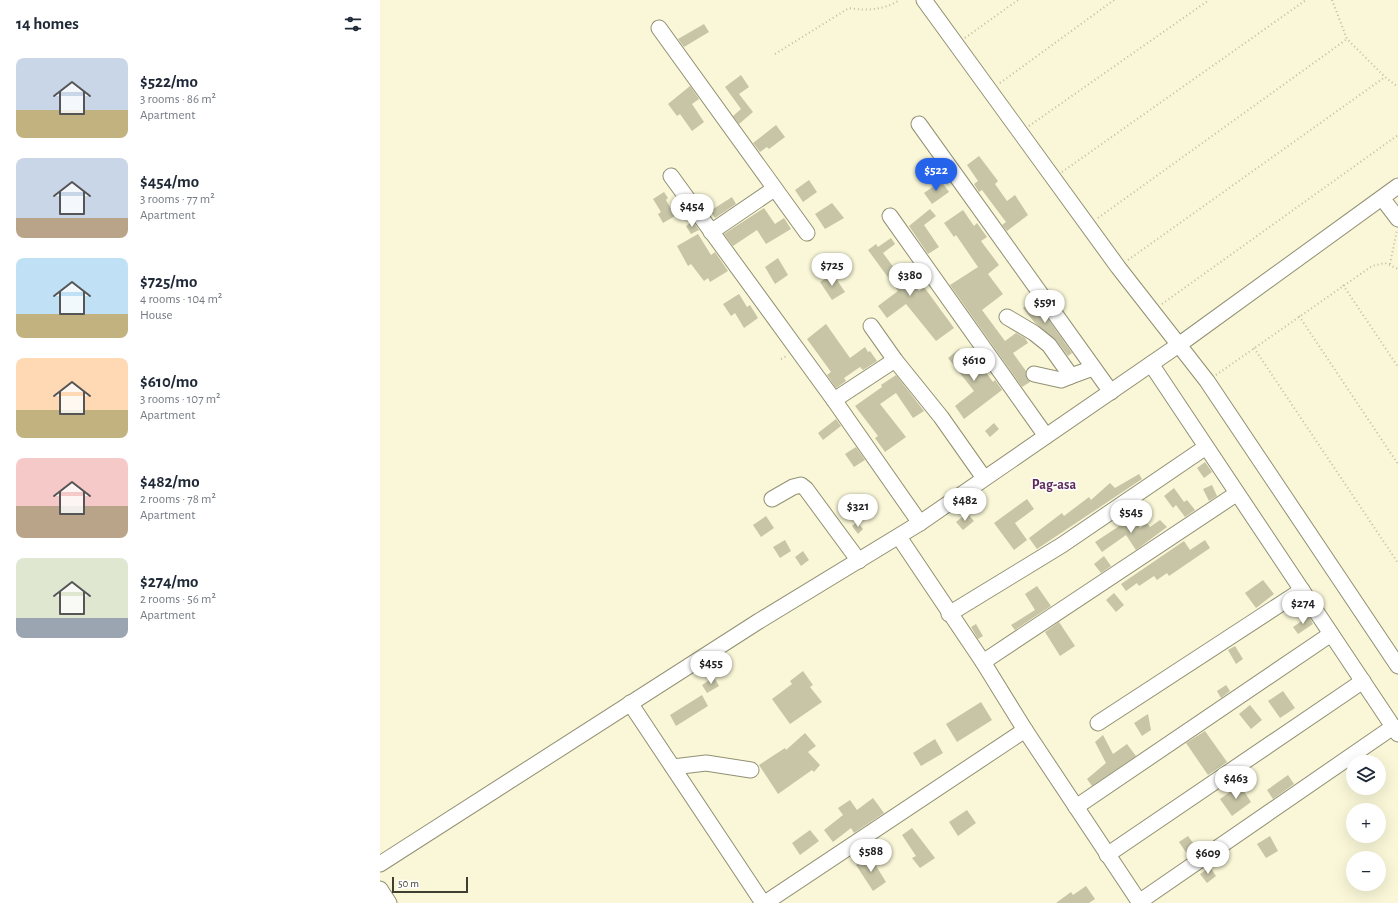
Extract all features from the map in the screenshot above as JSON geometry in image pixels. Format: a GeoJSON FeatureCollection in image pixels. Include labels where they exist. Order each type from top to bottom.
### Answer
{"type":"FeatureCollection","features":[{"type":"Feature","properties":{"kind":"street"},"geometry":{"type":"LineString","coordinates":[[924,0],[1118,267],[1152,312],[1180,344],[1207,381],[1398,666]]}},
{"type":"Feature","properties":{"kind":"street"},"geometry":{"type":"LineString","coordinates":[[659,28],[807,233]]}},
{"type":"Feature","properties":{"kind":"street"},"geometry":{"type":"LineString","coordinates":[[919,124],[1111,392]]}},
{"type":"Feature","properties":{"kind":"street"},"geometry":{"type":"LineString","coordinates":[[671,176],[834,400],[920,523]]}},
{"type":"Feature","properties":{"kind":"street"},"geometry":{"type":"LineString","coordinates":[[380,864],[759,621],[899,537],[1180,344],[1398,186]]}},
{"type":"Feature","properties":{"kind":"street"},"geometry":{"type":"LineString","coordinates":[[711,232],[774,189]]}},
{"type":"Feature","properties":{"kind":"street"},"geometry":{"type":"LineString","coordinates":[[1382,198],[1398,219]]}},
{"type":"Feature","properties":{"kind":"street"},"geometry":{"type":"LineString","coordinates":[[890,216],[1046,436]]}},
{"type":"Feature","properties":{"kind":"street"},"geometry":{"type":"LineString","coordinates":[[1007,317],[1034,333],[1049,345],[1071,376]]}},
{"type":"Feature","properties":{"kind":"street"},"geometry":{"type":"LineString","coordinates":[[871,326],[895,360],[941,417],[984,478]]}},
{"type":"Feature","properties":{"kind":"street"},"geometry":{"type":"LineString","coordinates":[[834,400],[895,360]]}},
{"type":"Feature","properties":{"kind":"street"},"geometry":{"type":"LineString","coordinates":[[899,537],[949,614],[983,662],[1024,730],[1139,903],[1396,731],[1236,494],[1151,364]]}},
{"type":"Feature","properties":{"kind":"street"},"geometry":{"type":"LineString","coordinates":[[1034,374],[1061,380],[1093,368]]}},
{"type":"Feature","properties":{"kind":"street"},"geometry":{"type":"LineString","coordinates":[[949,614],[1062,545],[1206,447]]}},
{"type":"Feature","properties":{"kind":"street"},"geometry":{"type":"LineString","coordinates":[[772,499],[792,487],[800,485],[806,489],[859,561]]}},
{"type":"Feature","properties":{"kind":"street"},"geometry":{"type":"LineString","coordinates":[[983,662],[1236,494]]}},
{"type":"Feature","properties":{"kind":"street"},"geometry":{"type":"LineString","coordinates":[[1098,724],[1302,590]]}},
{"type":"Feature","properties":{"kind":"street"},"geometry":{"type":"LineString","coordinates":[[1076,807],[1331,634]]}},
{"type":"Feature","properties":{"kind":"street"},"geometry":{"type":"LineString","coordinates":[[1107,855],[1363,681]]}},
{"type":"Feature","properties":{"kind":"street"},"geometry":{"type":"LineString","coordinates":[[630,703],[764,903],[1024,730]]}},
{"type":"Feature","properties":{"kind":"street"},"geometry":{"type":"LineString","coordinates":[[673,767],[706,764],[751,770]]}},
{"type":"Feature","properties":{"kind":"street"},"geometry":{"type":"LineString","coordinates":[[380,889],[389,903]]}},
{"type":"Feature","properties":{"kind":"path"},"geometry":{"type":"LineString","coordinates":[[775,54],[849,8],[863,10],[880,9],[900,0]]}},
{"type":"Feature","properties":{"kind":"path"},"geometry":{"type":"LineString","coordinates":[[956,44],[1018,0]]}},
{"type":"Feature","properties":{"kind":"path"},"geometry":{"type":"LineString","coordinates":[[989,90],[1114,0]]}},
{"type":"Feature","properties":{"kind":"path"},"geometry":{"type":"LineString","coordinates":[[1020,133],[1209,0]]}},
{"type":"Feature","properties":{"kind":"path"},"geometry":{"type":"LineString","coordinates":[[1053,178],[1306,0]]}},
{"type":"Feature","properties":{"kind":"path"},"geometry":{"type":"LineString","coordinates":[[1332,0],[1347,39],[1385,77],[1398,87]]}},
{"type":"Feature","properties":{"kind":"path"},"geometry":{"type":"LineString","coordinates":[[1087,225],[1347,39]]}},
{"type":"Feature","properties":{"kind":"path"},"geometry":{"type":"LineString","coordinates":[[1118,267],[1385,77]]}},
{"type":"Feature","properties":{"kind":"path"},"geometry":{"type":"LineString","coordinates":[[1152,312],[1398,135]]}},
{"type":"Feature","properties":{"kind":"path"},"geometry":{"type":"LineString","coordinates":[[1390,264],[1398,228]]}},
{"type":"Feature","properties":{"kind":"path"},"geometry":{"type":"LineString","coordinates":[[1207,381],[1372,266],[1385,263],[1398,269]]}},
{"type":"Feature","properties":{"kind":"path"},"geometry":{"type":"LineString","coordinates":[[1343,285],[1398,367]]}},
{"type":"Feature","properties":{"kind":"path"},"geometry":{"type":"LineString","coordinates":[[1299,316],[1398,464]]}},
{"type":"Feature","properties":{"kind":"path"},"geometry":{"type":"LineString","coordinates":[[1254,348],[1398,564]]}},
{"type":"Feature","properties":{"kind":"building"},"geometry":{"type":"Polygon","coordinates":[[[704,24],[709,32],[684,47],[678,39],[704,24]]]}},
{"type":"Feature","properties":{"kind":"building"},"geometry":{"type":"Polygon","coordinates":[[[741,75],[749,87],[739,94],[753,112],[739,124],[733,116],[741,109],[725,87],[741,75]]]}},
{"type":"Feature","properties":{"kind":"building"},"geometry":{"type":"Polygon","coordinates":[[[690,86],[699,99],[692,104],[704,122],[692,131],[680,114],[677,116],[668,104],[690,86]]]}},
{"type":"Feature","properties":{"kind":"building"},"geometry":{"type":"Polygon","coordinates":[[[776,125],[785,137],[769,149],[767,147],[760,152],[753,143],[776,125]]]}},
{"type":"Feature","properties":{"kind":"building"},"geometry":{"type":"Polygon","coordinates":[[[979,156],[998,181],[995,184],[1007,201],[1015,195],[1028,215],[1007,231],[1002,225],[1006,222],[982,190],[979,192],[974,184],[978,181],[967,165],[979,156]]]}},
{"type":"Feature","properties":{"kind":"building"},"geometry":{"type":"Polygon","coordinates":[[[809,180],[817,192],[803,202],[795,190],[809,180]]]}},
{"type":"Feature","properties":{"kind":"building"},"geometry":{"type":"Polygon","coordinates":[[[941,181],[949,192],[932,204],[924,193],[941,181]]]}},
{"type":"Feature","properties":{"kind":"building"},"geometry":{"type":"Polygon","coordinates":[[[664,192],[668,198],[666,200],[675,216],[663,223],[658,214],[661,212],[653,199],[664,192]]]}},
{"type":"Feature","properties":{"kind":"building"},"geometry":{"type":"Polygon","coordinates":[[[732,197],[736,204],[715,218],[710,211],[732,197]]]}},
{"type":"Feature","properties":{"kind":"building"},"geometry":{"type":"Polygon","coordinates":[[[832,203],[844,218],[825,229],[815,214],[832,203]]]}},
{"type":"Feature","properties":{"kind":"building"},"geometry":{"type":"Polygon","coordinates":[[[764,208],[775,224],[784,218],[791,229],[766,244],[757,230],[733,246],[724,234],[764,208]]]}},
{"type":"Feature","properties":{"kind":"building"},"geometry":{"type":"Polygon","coordinates":[[[930,209],[936,216],[924,225],[939,247],[928,254],[909,226],[930,209]]]}},
{"type":"Feature","properties":{"kind":"building"},"geometry":{"type":"Polygon","coordinates":[[[963,210],[974,226],[977,223],[987,237],[981,241],[999,265],[988,274],[1003,294],[982,310],[1005,341],[1016,333],[1025,338],[1028,343],[1013,353],[1026,371],[1026,377],[1030,382],[1022,387],[950,285],[978,267],[956,235],[954,237],[944,223],[963,210]]]}},
{"type":"Feature","properties":{"kind":"building"},"geometry":{"type":"Polygon","coordinates":[[[693,221],[699,230],[691,234],[686,226],[693,221]]]}},
{"type":"Feature","properties":{"kind":"building"},"geometry":{"type":"Polygon","coordinates":[[[698,234],[711,255],[715,252],[728,271],[710,282],[708,278],[704,281],[691,264],[688,266],[677,246],[698,234]]]}},
{"type":"Feature","properties":{"kind":"building"},"geometry":{"type":"Polygon","coordinates":[[[891,238],[895,244],[883,253],[900,276],[905,272],[919,291],[924,287],[954,328],[936,341],[906,304],[887,318],[878,306],[898,291],[868,250],[876,244],[878,247],[891,238]]]}},
{"type":"Feature","properties":{"kind":"building"},"geometry":{"type":"Polygon","coordinates":[[[778,258],[788,275],[775,284],[765,267],[778,258]]]}},
{"type":"Feature","properties":{"kind":"building"},"geometry":{"type":"Polygon","coordinates":[[[833,274],[845,292],[832,300],[820,282],[833,274]]]}},
{"type":"Feature","properties":{"kind":"building"},"geometry":{"type":"Polygon","coordinates":[[[739,294],[747,307],[750,305],[758,318],[744,328],[735,313],[731,316],[723,304],[739,294]]]}},
{"type":"Feature","properties":{"kind":"building"},"geometry":{"type":"Polygon","coordinates":[[[1034,299],[1072,353],[1068,356],[1056,340],[1035,323],[1023,308],[1034,299]]]}},
{"type":"Feature","properties":{"kind":"building"},"geometry":{"type":"Polygon","coordinates":[[[826,324],[850,358],[865,347],[877,361],[863,370],[860,367],[844,378],[846,381],[836,388],[827,375],[831,372],[807,339],[826,324]]]}},
{"type":"Feature","properties":{"kind":"building"},"geometry":{"type":"Polygon","coordinates":[[[959,349],[964,356],[973,349],[980,358],[977,360],[993,382],[995,380],[1002,390],[964,419],[955,406],[974,391],[948,358],[959,349]]]}},
{"type":"Feature","properties":{"kind":"building"},"geometry":{"type":"Polygon","coordinates":[[[896,375],[924,411],[913,418],[896,393],[880,404],[906,437],[885,452],[875,438],[878,436],[855,406],[896,375]]]}},
{"type":"Feature","properties":{"kind":"building"},"geometry":{"type":"Polygon","coordinates":[[[836,419],[841,426],[823,440],[818,433],[836,419]]]}},
{"type":"Feature","properties":{"kind":"building"},"geometry":{"type":"Polygon","coordinates":[[[994,423],[999,429],[990,437],[985,431],[994,423]]]}},
{"type":"Feature","properties":{"kind":"building"},"geometry":{"type":"Polygon","coordinates":[[[856,447],[865,460],[854,467],[845,454],[856,447]]]}},
{"type":"Feature","properties":{"kind":"building"},"geometry":{"type":"Polygon","coordinates":[[[1205,462],[1212,472],[1204,478],[1197,468],[1205,462]]]}},
{"type":"Feature","properties":{"kind":"building"},"geometry":{"type":"Polygon","coordinates":[[[1139,474],[1142,479],[1037,549],[1029,538],[1062,513],[1064,516],[1089,497],[1091,500],[1110,483],[1115,488],[1139,474]]]}},
{"type":"Feature","properties":{"kind":"building"},"geometry":{"type":"Polygon","coordinates":[[[1212,485],[1217,496],[1209,501],[1203,489],[1212,485]]]}},
{"type":"Feature","properties":{"kind":"building"},"geometry":{"type":"Polygon","coordinates":[[[1174,488],[1184,502],[1187,500],[1195,510],[1185,517],[1176,505],[1173,508],[1164,496],[1174,488]]]}},
{"type":"Feature","properties":{"kind":"building"},"geometry":{"type":"Polygon","coordinates":[[[1027,499],[1034,509],[1015,523],[1027,540],[1014,550],[994,523],[1027,499]]]}},
{"type":"Feature","properties":{"kind":"building"},"geometry":{"type":"Polygon","coordinates":[[[967,513],[974,521],[963,530],[956,522],[967,513]]]}},
{"type":"Feature","properties":{"kind":"building"},"geometry":{"type":"Polygon","coordinates":[[[766,516],[774,528],[761,537],[753,525],[766,516]]]}},
{"type":"Feature","properties":{"kind":"building"},"geometry":{"type":"Polygon","coordinates":[[[1133,517],[1140,528],[1147,523],[1150,527],[1160,520],[1167,527],[1136,550],[1126,535],[1102,552],[1095,542],[1133,517]]]}},
{"type":"Feature","properties":{"kind":"building"},"geometry":{"type":"Polygon","coordinates":[[[857,522],[863,529],[858,534],[852,526],[857,522]]]}},
{"type":"Feature","properties":{"kind":"building"},"geometry":{"type":"Polygon","coordinates":[[[785,540],[791,551],[780,558],[773,547],[785,540]]]}},
{"type":"Feature","properties":{"kind":"building"},"geometry":{"type":"Polygon","coordinates":[[[1205,540],[1210,548],[1169,576],[1167,573],[1157,580],[1154,576],[1139,586],[1137,583],[1126,591],[1121,584],[1184,541],[1190,550],[1205,540]]]}},
{"type":"Feature","properties":{"kind":"building"},"geometry":{"type":"Polygon","coordinates":[[[803,551],[809,560],[801,566],[795,557],[803,551]]]}},
{"type":"Feature","properties":{"kind":"building"},"geometry":{"type":"Polygon","coordinates":[[[1104,556],[1111,566],[1101,573],[1094,564],[1104,556]]]}},
{"type":"Feature","properties":{"kind":"building"},"geometry":{"type":"Polygon","coordinates":[[[1263,580],[1274,594],[1256,608],[1245,593],[1263,580]]]}},
{"type":"Feature","properties":{"kind":"building"},"geometry":{"type":"Polygon","coordinates":[[[1037,586],[1051,606],[1015,630],[1011,625],[1035,610],[1025,594],[1037,586]]]}},
{"type":"Feature","properties":{"kind":"building"},"geometry":{"type":"Polygon","coordinates":[[[1114,593],[1124,605],[1116,612],[1106,600],[1114,593]]]}},
{"type":"Feature","properties":{"kind":"building"},"geometry":{"type":"Polygon","coordinates":[[[1309,616],[1313,624],[1298,634],[1293,627],[1309,616]]]}},
{"type":"Feature","properties":{"kind":"building"},"geometry":{"type":"Polygon","coordinates":[[[1059,622],[1075,646],[1060,656],[1045,632],[1059,622]]]}},
{"type":"Feature","properties":{"kind":"building"},"geometry":{"type":"Polygon","coordinates":[[[976,624],[983,636],[978,639],[971,627],[976,624]]]}},
{"type":"Feature","properties":{"kind":"building"},"geometry":{"type":"Polygon","coordinates":[[[1235,646],[1243,659],[1236,664],[1228,650],[1235,646]]]}},
{"type":"Feature","properties":{"kind":"building"},"geometry":{"type":"Polygon","coordinates":[[[803,671],[813,685],[810,687],[822,702],[790,724],[772,699],[792,684],[790,681],[803,671]]]}},
{"type":"Feature","properties":{"kind":"building"},"geometry":{"type":"Polygon","coordinates":[[[714,677],[719,686],[707,693],[702,685],[714,677]]]}},
{"type":"Feature","properties":{"kind":"building"},"geometry":{"type":"Polygon","coordinates":[[[1226,685],[1230,691],[1221,698],[1217,691],[1226,685]]]}},
{"type":"Feature","properties":{"kind":"building"},"geometry":{"type":"Polygon","coordinates":[[[1283,691],[1295,708],[1280,718],[1268,701],[1283,691]]]}},
{"type":"Feature","properties":{"kind":"building"},"geometry":{"type":"Polygon","coordinates":[[[702,695],[708,706],[676,726],[670,715],[702,695]]]}},
{"type":"Feature","properties":{"kind":"building"},"geometry":{"type":"Polygon","coordinates":[[[981,702],[992,720],[957,742],[946,724],[981,702]]]}},
{"type":"Feature","properties":{"kind":"building"},"geometry":{"type":"Polygon","coordinates":[[[1250,705],[1262,720],[1251,729],[1239,714],[1250,705]]]}},
{"type":"Feature","properties":{"kind":"building"},"geometry":{"type":"Polygon","coordinates":[[[1148,714],[1151,730],[1142,736],[1134,723],[1148,714]]]}},
{"type":"Feature","properties":{"kind":"building"},"geometry":{"type":"Polygon","coordinates":[[[1205,731],[1227,762],[1208,775],[1186,743],[1205,731]]]}},
{"type":"Feature","properties":{"kind":"building"},"geometry":{"type":"Polygon","coordinates":[[[805,733],[816,746],[808,752],[820,765],[814,772],[812,770],[778,794],[759,765],[785,748],[786,750],[805,733]]]}},
{"type":"Feature","properties":{"kind":"building"},"geometry":{"type":"Polygon","coordinates":[[[1103,735],[1113,754],[1127,744],[1136,756],[1092,786],[1087,779],[1106,763],[1095,742],[1103,735]]]}},
{"type":"Feature","properties":{"kind":"building"},"geometry":{"type":"Polygon","coordinates":[[[935,739],[943,753],[921,766],[913,753],[935,739]]]}},
{"type":"Feature","properties":{"kind":"building"},"geometry":{"type":"Polygon","coordinates":[[[1288,775],[1294,784],[1273,799],[1267,790],[1288,775]]]}},
{"type":"Feature","properties":{"kind":"building"},"geometry":{"type":"Polygon","coordinates":[[[1240,785],[1251,802],[1232,816],[1220,799],[1240,785]]]}},
{"type":"Feature","properties":{"kind":"building"},"geometry":{"type":"Polygon","coordinates":[[[873,798],[884,813],[854,833],[851,828],[833,842],[824,830],[843,815],[838,808],[850,800],[857,810],[873,798]]]}},
{"type":"Feature","properties":{"kind":"building"},"geometry":{"type":"Polygon","coordinates":[[[967,810],[976,823],[958,836],[949,822],[967,810]]]}},
{"type":"Feature","properties":{"kind":"building"},"geometry":{"type":"Polygon","coordinates":[[[912,828],[935,858],[920,868],[912,858],[916,856],[902,835],[912,828]]]}},
{"type":"Feature","properties":{"kind":"building"},"geometry":{"type":"Polygon","coordinates":[[[810,830],[819,841],[800,855],[792,843],[810,830]]]}},
{"type":"Feature","properties":{"kind":"building"},"geometry":{"type":"Polygon","coordinates":[[[1188,836],[1196,847],[1187,854],[1179,842],[1188,836]]]}},
{"type":"Feature","properties":{"kind":"building"},"geometry":{"type":"Polygon","coordinates":[[[1270,836],[1278,851],[1266,858],[1257,844],[1270,836]]]}},
{"type":"Feature","properties":{"kind":"building"},"geometry":{"type":"Polygon","coordinates":[[[870,856],[886,882],[873,891],[856,865],[870,856]]]}},
{"type":"Feature","properties":{"kind":"building"},"geometry":{"type":"Polygon","coordinates":[[[1210,867],[1216,876],[1207,883],[1200,874],[1210,867]]]}},
{"type":"Feature","properties":{"kind":"building"},"geometry":{"type":"Polygon","coordinates":[[[1086,886],[1095,899],[1089,903],[1056,903],[1071,892],[1073,895],[1086,886]]]}},
{"type":"Feature","properties":{"kind":"district","name":"Pag-asa"},"geometry":{"type":"Point","coordinates":[1054,485]}}]}
